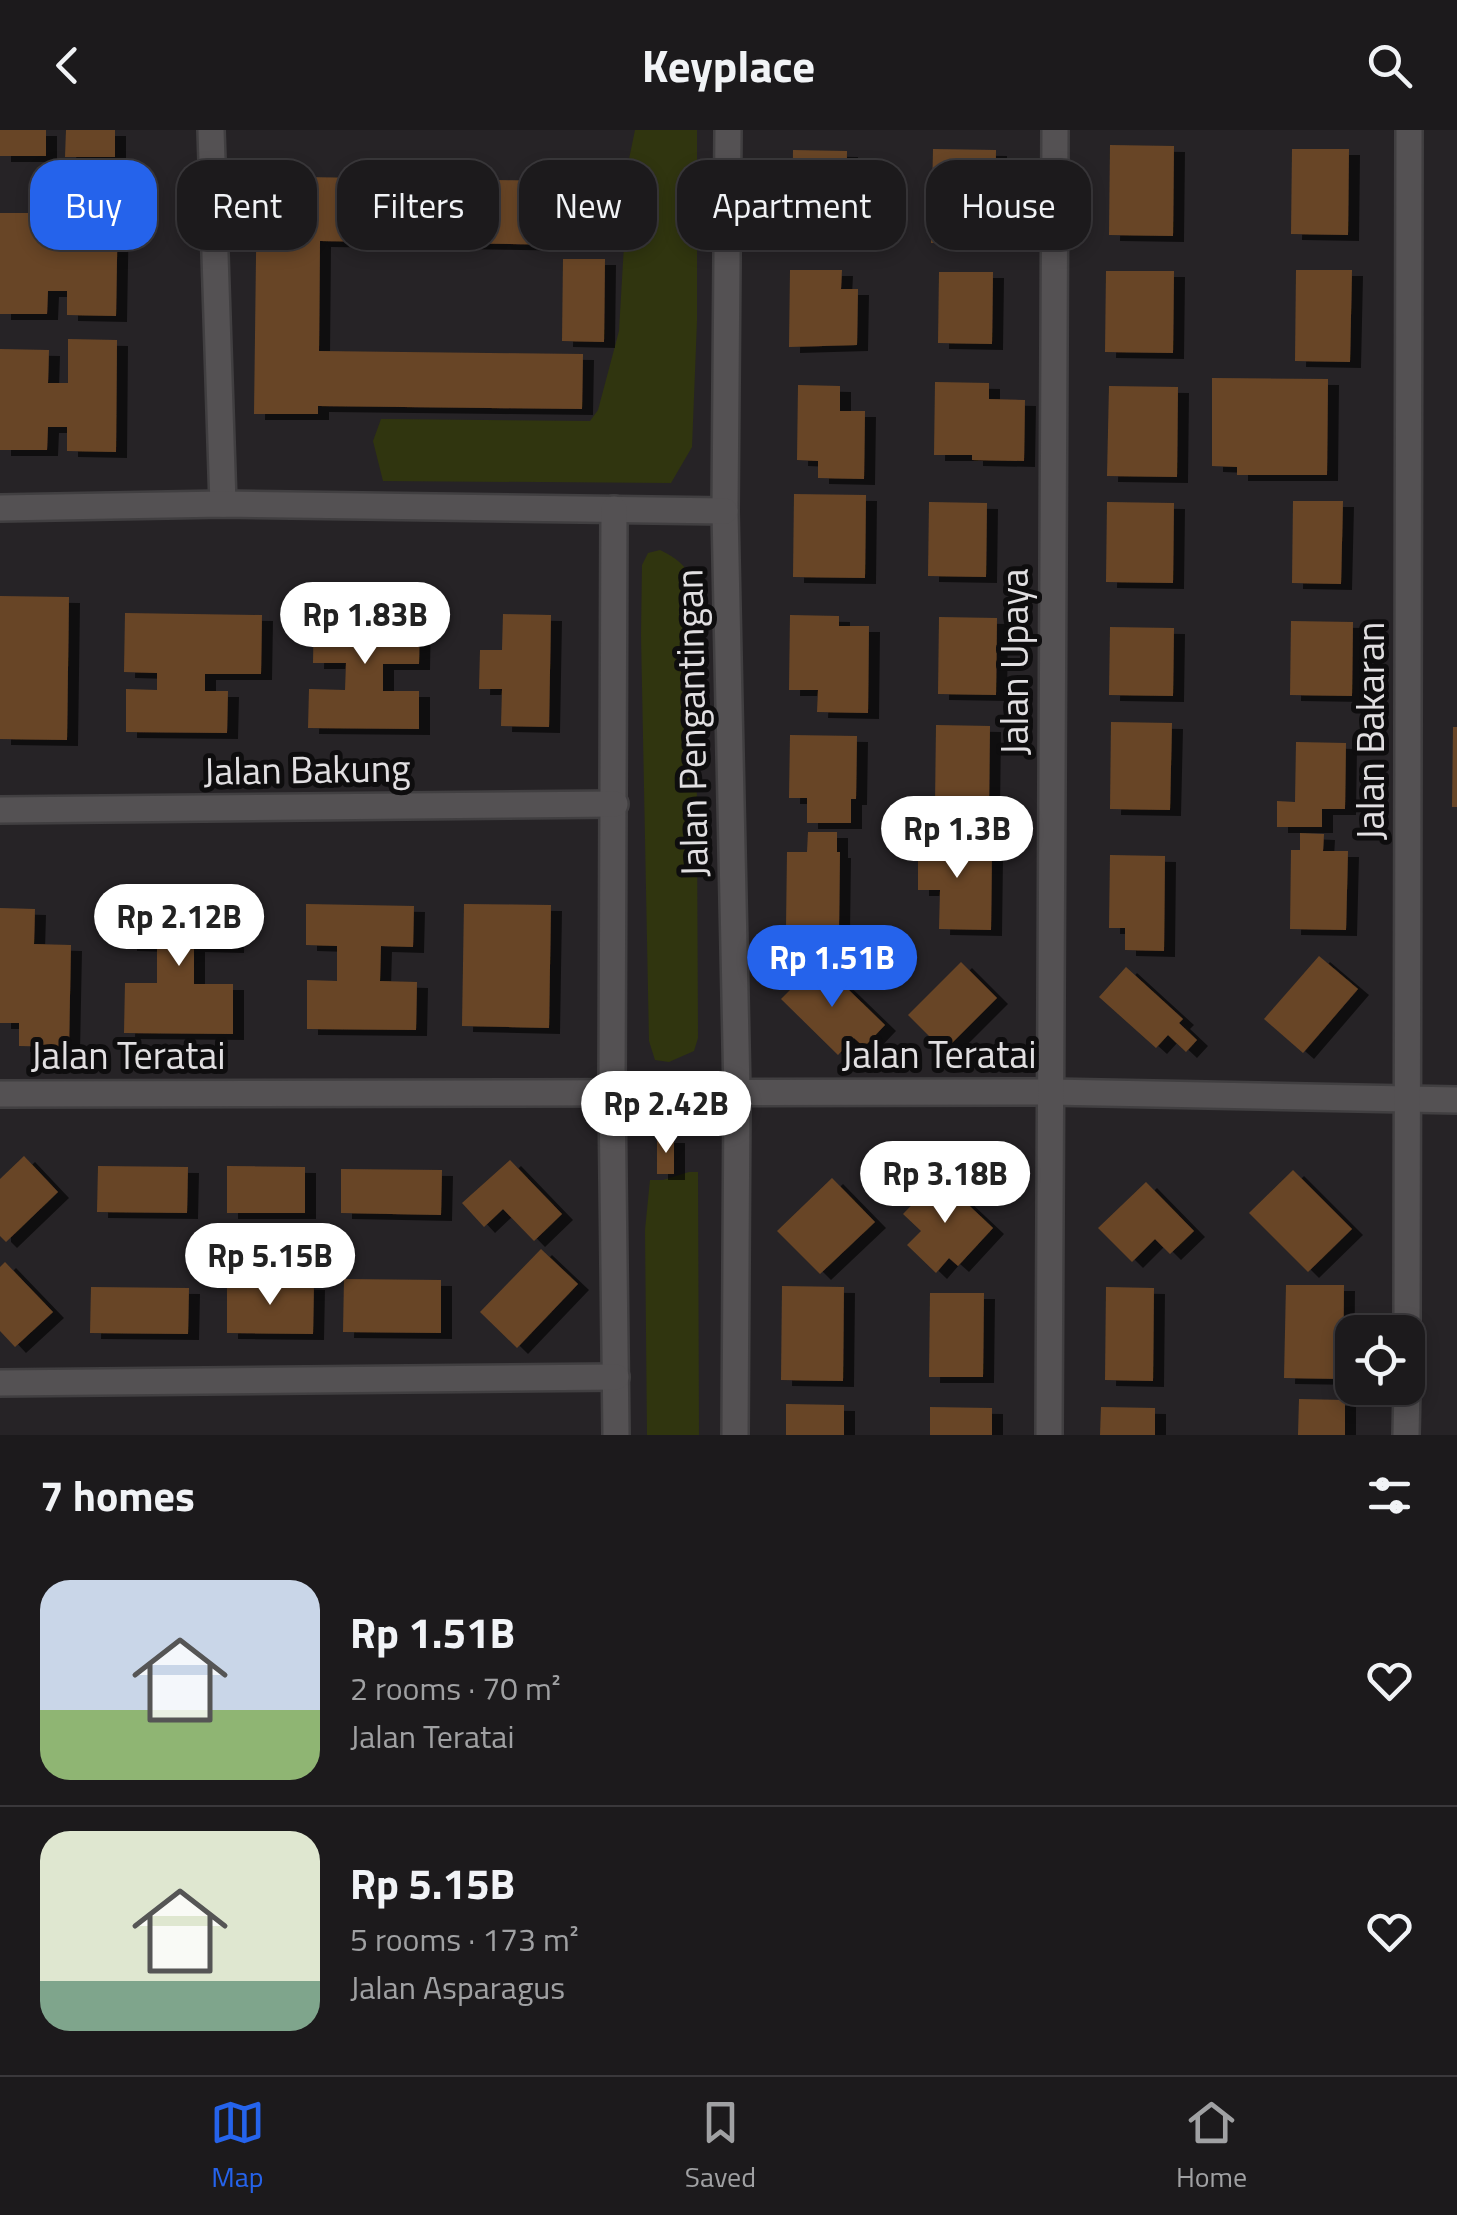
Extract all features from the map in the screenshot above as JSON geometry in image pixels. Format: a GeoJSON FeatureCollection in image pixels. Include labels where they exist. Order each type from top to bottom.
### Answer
{"type":"FeatureCollection","features":[{"type":"Feature","properties":{"kind":"street"},"geometry":{"type":"LineString","coordinates":[[211,130],[223,504]]}},
{"type":"Feature","properties":{"kind":"street","name":"Jalan Pengantingan"},"geometry":{"type":"LineString","coordinates":[[728,130],[725,511],[737,1092],[735,1435]]}},
{"type":"Feature","properties":{"kind":"street","name":"Jalan Upaya"},"geometry":{"type":"LineString","coordinates":[[1050,1435],[1056,130]]}},
{"type":"Feature","properties":{"kind":"street","name":"Jalan Bakaran"},"geometry":{"type":"LineString","coordinates":[[1407,1315],[1409,130]]}},
{"type":"Feature","properties":{"kind":"street"},"geometry":{"type":"LineString","coordinates":[[0,508],[223,504],[725,511]]}},
{"type":"Feature","properties":{"kind":"street"},"geometry":{"type":"LineString","coordinates":[[614,510],[612,1092],[616,1435]]}},
{"type":"Feature","properties":{"kind":"street","name":"Jalan Bakung"},"geometry":{"type":"LineString","coordinates":[[0,810],[614,804]]}},
{"type":"Feature","properties":{"kind":"street","name":"Jalan Teratai"},"geometry":{"type":"LineString","coordinates":[[0,1094],[1050,1092],[1457,1100]]}},
{"type":"Feature","properties":{"kind":"street"},"geometry":{"type":"LineString","coordinates":[[0,1384],[616,1377]]}},
{"type":"Feature","properties":{"kind":"street"},"geometry":{"type":"LineString","coordinates":[[1406,1435],[1407,1405]]}},
{"type":"Feature","properties":{"kind":"green space"},"geometry":{"type":"Polygon","coordinates":[[[635,130],[697,130],[697,160],[677,160],[677,250],[697,250],[692,447],[671,483],[383,481],[373,441],[381,419],[590,421],[598,410],[619,331],[624,250],[657,250],[657,160],[629,159],[635,130]]]}},
{"type":"Feature","properties":{"kind":"green space"},"geometry":{"type":"Polygon","coordinates":[[[660,550],[689,574],[696,613],[698,1038],[694,1051],[669,1062],[655,1060],[649,1041],[641,635],[642,565],[648,553],[660,550]]]}},
{"type":"Feature","properties":{"kind":"green space"},"geometry":{"type":"Polygon","coordinates":[[[698,1172],[699,1435],[647,1435],[645,1230],[650,1180],[698,1172]]]}},
{"type":"Feature","properties":{"kind":"building"},"geometry":{"type":"Polygon","coordinates":[[[0,130],[46,130],[46,156],[0,156],[0,130]]]}},
{"type":"Feature","properties":{"kind":"building"},"geometry":{"type":"Polygon","coordinates":[[[66,130],[115,130],[115,157],[65,157],[66,130]]]}},
{"type":"Feature","properties":{"kind":"building"},"geometry":{"type":"Polygon","coordinates":[[[1110,145],[1174,146],[1173,236],[1109,235],[1110,145]]]}},
{"type":"Feature","properties":{"kind":"building"},"geometry":{"type":"Polygon","coordinates":[[[933,149],[996,150],[996,160],[933,160],[933,149]]]}},
{"type":"Feature","properties":{"kind":"building"},"geometry":{"type":"Polygon","coordinates":[[[1292,149],[1349,149],[1348,235],[1291,234],[1292,149]]]}},
{"type":"Feature","properties":{"kind":"building"},"geometry":{"type":"Polygon","coordinates":[[[793,150],[847,151],[847,160],[793,160],[793,150]]]}},
{"type":"Feature","properties":{"kind":"building"},"geometry":{"type":"Polygon","coordinates":[[[317,177],[337,178],[337,241],[320,241],[319,351],[583,354],[582,409],[318,406],[318,414],[254,414],[256,250],[317,250],[317,177]]]}},
{"type":"Feature","properties":{"kind":"building"},"geometry":{"type":"Polygon","coordinates":[[[499,180],[519,180],[519,244],[499,244],[499,180]]]}},
{"type":"Feature","properties":{"kind":"building"},"geometry":{"type":"Polygon","coordinates":[[[0,213],[30,213],[30,250],[117,250],[116,316],[67,315],[67,291],[48,291],[47,314],[0,314],[0,213]]]}},
{"type":"Feature","properties":{"kind":"building"},"geometry":{"type":"Polygon","coordinates":[[[563,259],[605,259],[604,342],[562,341],[563,259]]]}},
{"type":"Feature","properties":{"kind":"building"},"geometry":{"type":"Polygon","coordinates":[[[790,270],[842,270],[841,289],[858,289],[857,345],[789,347],[790,270]]]}},
{"type":"Feature","properties":{"kind":"building"},"geometry":{"type":"Polygon","coordinates":[[[1296,270],[1352,270],[1350,362],[1295,361],[1296,270]]]}},
{"type":"Feature","properties":{"kind":"building"},"geometry":{"type":"Polygon","coordinates":[[[1106,271],[1174,271],[1173,353],[1105,352],[1106,271]]]}},
{"type":"Feature","properties":{"kind":"building"},"geometry":{"type":"Polygon","coordinates":[[[939,272],[993,272],[992,344],[938,343],[939,272]]]}},
{"type":"Feature","properties":{"kind":"building"},"geometry":{"type":"Polygon","coordinates":[[[68,339],[117,340],[116,452],[67,451],[67,427],[48,427],[47,450],[0,450],[0,349],[49,350],[48,383],[68,383],[68,339]]]}},
{"type":"Feature","properties":{"kind":"building"},"geometry":{"type":"Polygon","coordinates":[[[1212,378],[1328,379],[1327,475],[1237,475],[1237,467],[1212,466],[1212,378]]]}},
{"type":"Feature","properties":{"kind":"building"},"geometry":{"type":"Polygon","coordinates":[[[935,382],[989,383],[989,399],[1025,400],[1024,461],[934,455],[935,382]]]}},
{"type":"Feature","properties":{"kind":"building"},"geometry":{"type":"Polygon","coordinates":[[[798,385],[840,386],[840,411],[865,411],[864,479],[818,478],[818,461],[797,460],[798,385]]]}},
{"type":"Feature","properties":{"kind":"building"},"geometry":{"type":"Polygon","coordinates":[[[1109,386],[1178,387],[1177,477],[1107,476],[1109,386]]]}},
{"type":"Feature","properties":{"kind":"building"},"geometry":{"type":"Polygon","coordinates":[[[794,494],[866,495],[865,578],[793,577],[794,494]]]}},
{"type":"Feature","properties":{"kind":"building"},"geometry":{"type":"Polygon","coordinates":[[[1293,501],[1343,501],[1341,584],[1292,583],[1293,501]]]}},
{"type":"Feature","properties":{"kind":"building"},"geometry":{"type":"Polygon","coordinates":[[[929,502],[987,503],[986,577],[928,576],[929,502]]]}},
{"type":"Feature","properties":{"kind":"building"},"geometry":{"type":"Polygon","coordinates":[[[1107,502],[1174,503],[1173,583],[1106,582],[1107,502]]]}},
{"type":"Feature","properties":{"kind":"building"},"geometry":{"type":"Polygon","coordinates":[[[0,596],[69,597],[67,740],[0,739],[0,596]]]}},
{"type":"Feature","properties":{"kind":"building"},"geometry":{"type":"Polygon","coordinates":[[[314,607],[420,609],[419,664],[383,664],[383,691],[419,691],[419,729],[308,728],[309,689],[345,690],[346,663],[313,663],[314,607]]]}},
{"type":"Feature","properties":{"kind":"building"},"geometry":{"type":"Polygon","coordinates":[[[125,613],[262,615],[261,674],[205,674],[205,691],[228,691],[227,733],[126,732],[126,689],[157,690],[157,673],[124,672],[125,613]]]}},
{"type":"Feature","properties":{"kind":"building"},"geometry":{"type":"Polygon","coordinates":[[[503,614],[551,615],[549,727],[501,726],[502,689],[479,689],[480,650],[502,650],[503,614]]]}},
{"type":"Feature","properties":{"kind":"building"},"geometry":{"type":"Polygon","coordinates":[[[790,615],[839,616],[839,626],[869,626],[868,713],[817,712],[818,690],[789,690],[790,615]]]}},
{"type":"Feature","properties":{"kind":"building"},"geometry":{"type":"Polygon","coordinates":[[[939,617],[997,618],[996,695],[938,694],[939,617]]]}},
{"type":"Feature","properties":{"kind":"building"},"geometry":{"type":"Polygon","coordinates":[[[1291,621],[1353,622],[1352,696],[1290,695],[1291,621]]]}},
{"type":"Feature","properties":{"kind":"building"},"geometry":{"type":"Polygon","coordinates":[[[1110,627],[1174,628],[1173,696],[1109,695],[1110,627]]]}},
{"type":"Feature","properties":{"kind":"building"},"geometry":{"type":"Polygon","coordinates":[[[1111,722],[1172,723],[1170,810],[1110,809],[1111,722]]]}},
{"type":"Feature","properties":{"kind":"building"},"geometry":{"type":"Polygon","coordinates":[[[936,725],[990,726],[989,807],[935,806],[936,725]]]}},
{"type":"Feature","properties":{"kind":"building"},"geometry":{"type":"Polygon","coordinates":[[[1453,727],[1457,727],[1457,807],[1452,807],[1453,727]]]}},
{"type":"Feature","properties":{"kind":"building"},"geometry":{"type":"Polygon","coordinates":[[[790,735],[857,736],[856,799],[851,799],[851,823],[807,823],[807,798],[789,798],[790,735]]]}},
{"type":"Feature","properties":{"kind":"building"},"geometry":{"type":"Polygon","coordinates":[[[1296,742],[1346,743],[1345,809],[1322,809],[1322,827],[1277,827],[1277,801],[1295,802],[1296,742]]]}},
{"type":"Feature","properties":{"kind":"building"},"geometry":{"type":"Polygon","coordinates":[[[808,832],[837,832],[839,929],[786,928],[787,852],[807,852],[808,832]]]}},
{"type":"Feature","properties":{"kind":"building"},"geometry":{"type":"Polygon","coordinates":[[[1300,833],[1324,834],[1323,851],[1348,851],[1346,930],[1290,929],[1291,850],[1300,850],[1300,833]]]}},
{"type":"Feature","properties":{"kind":"building"},"geometry":{"type":"Polygon","coordinates":[[[918,835],[971,836],[971,852],[992,852],[991,930],[939,929],[940,890],[918,890],[918,835]]]}},
{"type":"Feature","properties":{"kind":"building"},"geometry":{"type":"Polygon","coordinates":[[[1110,855],[1165,856],[1164,951],[1125,950],[1125,928],[1109,928],[1110,855]]]}},
{"type":"Feature","properties":{"kind":"building"},"geometry":{"type":"Polygon","coordinates":[[[126,902],[234,903],[233,947],[194,946],[194,984],[233,984],[233,1034],[124,1033],[125,983],[157,983],[157,946],[126,945],[126,902]]]}},
{"type":"Feature","properties":{"kind":"building"},"geometry":{"type":"Polygon","coordinates":[[[306,904],[414,906],[413,947],[381,946],[380,981],[417,982],[416,1030],[307,1029],[307,980],[337,981],[337,946],[306,945],[306,904]]]}},
{"type":"Feature","properties":{"kind":"building"},"geometry":{"type":"Polygon","coordinates":[[[464,904],[551,905],[549,1028],[462,1026],[464,904]]]}},
{"type":"Feature","properties":{"kind":"building"},"geometry":{"type":"Polygon","coordinates":[[[0,908],[35,909],[34,944],[71,945],[69,1047],[19,1046],[19,1023],[0,1023],[0,908]]]}},
{"type":"Feature","properties":{"kind":"building"},"geometry":{"type":"Polygon","coordinates":[[[1319,956],[1358,989],[1303,1053],[1264,1019],[1319,956]]]}},
{"type":"Feature","properties":{"kind":"building"},"geometry":{"type":"Polygon","coordinates":[[[819,961],[885,1025],[864,1047],[854,1038],[838,1055],[781,999],[819,961]]]}},
{"type":"Feature","properties":{"kind":"building"},"geometry":{"type":"Polygon","coordinates":[[[961,962],[997,998],[944,1051],[908,1015],[961,962]]]}},
{"type":"Feature","properties":{"kind":"building"},"geometry":{"type":"Polygon","coordinates":[[[1126,967],[1183,1019],[1179,1023],[1197,1040],[1186,1052],[1168,1035],[1156,1048],[1099,997],[1126,967]]]}},
{"type":"Feature","properties":{"kind":"building"},"geometry":{"type":"Polygon","coordinates":[[[657,1137],[674,1137],[674,1174],[657,1174],[657,1137]]]}},
{"type":"Feature","properties":{"kind":"building"},"geometry":{"type":"Polygon","coordinates":[[[24,1156],[58,1192],[6,1242],[0,1236],[0,1179],[24,1156]]]}},
{"type":"Feature","properties":{"kind":"building"},"geometry":{"type":"Polygon","coordinates":[[[510,1160],[562,1214],[534,1241],[503,1209],[484,1227],[462,1203],[510,1160]]]}},
{"type":"Feature","properties":{"kind":"building"},"geometry":{"type":"Polygon","coordinates":[[[98,1166],[188,1167],[187,1213],[97,1212],[98,1166]]]}},
{"type":"Feature","properties":{"kind":"building"},"geometry":{"type":"Polygon","coordinates":[[[227,1166],[305,1167],[305,1213],[227,1213],[227,1166]]]}},
{"type":"Feature","properties":{"kind":"building"},"geometry":{"type":"Polygon","coordinates":[[[341,1169],[442,1170],[441,1215],[341,1213],[341,1169]]]}},
{"type":"Feature","properties":{"kind":"building"},"geometry":{"type":"Polygon","coordinates":[[[1293,1170],[1352,1229],[1308,1272],[1249,1213],[1293,1170]]]}},
{"type":"Feature","properties":{"kind":"building"},"geometry":{"type":"Polygon","coordinates":[[[939,1177],[993,1228],[958,1266],[949,1258],[936,1273],[907,1245],[921,1231],[903,1214],[939,1177]]]}},
{"type":"Feature","properties":{"kind":"building"},"geometry":{"type":"Polygon","coordinates":[[[832,1178],[875,1222],[820,1274],[777,1231],[832,1178]]]}},
{"type":"Feature","properties":{"kind":"building"},"geometry":{"type":"Polygon","coordinates":[[[1146,1182],[1194,1231],[1170,1254],[1155,1239],[1132,1262],[1098,1228],[1146,1182]]]}},
{"type":"Feature","properties":{"kind":"building"},"geometry":{"type":"Polygon","coordinates":[[[541,1249],[578,1284],[517,1348],[480,1312],[541,1249]]]}},
{"type":"Feature","properties":{"kind":"building"},"geometry":{"type":"Polygon","coordinates":[[[5,1262],[53,1312],[15,1347],[0,1331],[0,1267],[5,1262]]]}},
{"type":"Feature","properties":{"kind":"building"},"geometry":{"type":"Polygon","coordinates":[[[344,1279],[441,1280],[441,1333],[343,1332],[344,1279]]]}},
{"type":"Feature","properties":{"kind":"building"},"geometry":{"type":"Polygon","coordinates":[[[227,1282],[314,1284],[313,1334],[227,1333],[227,1282]]]}},
{"type":"Feature","properties":{"kind":"building"},"geometry":{"type":"Polygon","coordinates":[[[1286,1285],[1344,1285],[1344,1315],[1335,1315],[1335,1379],[1284,1378],[1286,1285]]]}},
{"type":"Feature","properties":{"kind":"building"},"geometry":{"type":"Polygon","coordinates":[[[782,1286],[844,1287],[843,1381],[781,1380],[782,1286]]]}},
{"type":"Feature","properties":{"kind":"building"},"geometry":{"type":"Polygon","coordinates":[[[91,1287],[189,1288],[188,1334],[90,1333],[91,1287]]]}},
{"type":"Feature","properties":{"kind":"building"},"geometry":{"type":"Polygon","coordinates":[[[1106,1287],[1154,1288],[1153,1381],[1105,1380],[1106,1287]]]}},
{"type":"Feature","properties":{"kind":"building"},"geometry":{"type":"Polygon","coordinates":[[[930,1293],[984,1293],[983,1377],[929,1377],[930,1293]]]}},
{"type":"Feature","properties":{"kind":"building"},"geometry":{"type":"Polygon","coordinates":[[[1299,1399],[1335,1400],[1335,1405],[1345,1405],[1345,1435],[1298,1435],[1299,1399]]]}},
{"type":"Feature","properties":{"kind":"building"},"geometry":{"type":"Polygon","coordinates":[[[786,1404],[844,1405],[844,1435],[786,1435],[786,1404]]]}},
{"type":"Feature","properties":{"kind":"building"},"geometry":{"type":"Polygon","coordinates":[[[930,1407],[992,1408],[992,1435],[930,1435],[930,1407]]]}},
{"type":"Feature","properties":{"kind":"building"},"geometry":{"type":"Polygon","coordinates":[[[1101,1407],[1155,1408],[1155,1435],[1100,1435],[1101,1407]]]}}]}
